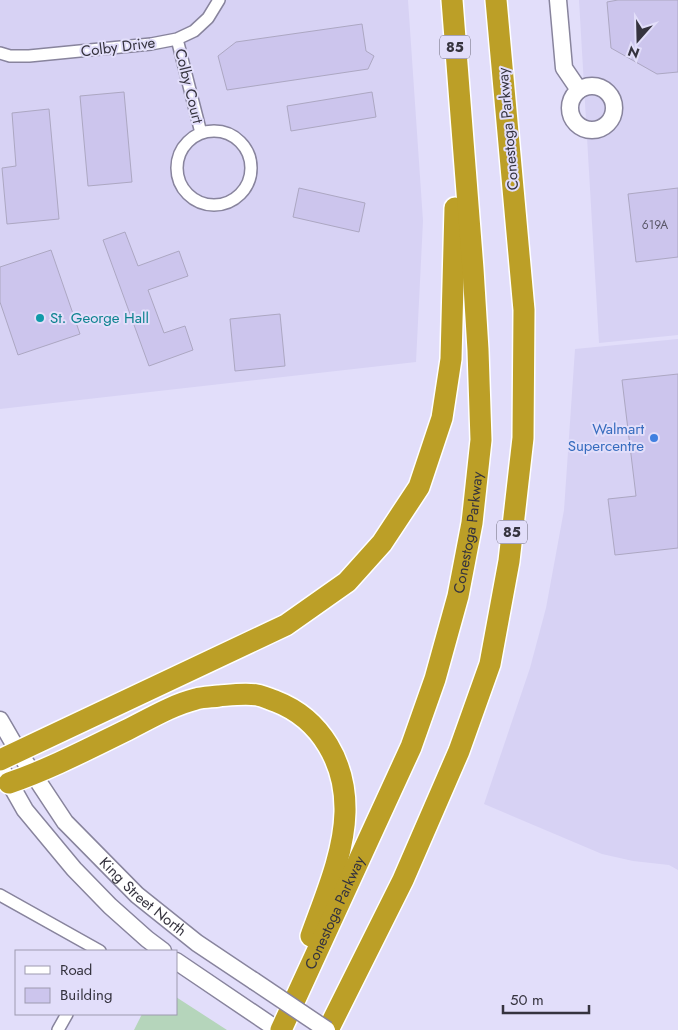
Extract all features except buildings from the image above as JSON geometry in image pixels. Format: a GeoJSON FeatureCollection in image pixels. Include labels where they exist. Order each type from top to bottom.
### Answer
{"type":"FeatureCollection","features":[{"type":"Feature","properties":{"kind":"highway","name":"Conestoga Parkway"},"geometry":{"type":"LineString","coordinates":[[279,1030],[411,747],[436,679],[458,596],[472,523],[481,440],[478,350],[452,0]]}},
{"type":"Feature","properties":{"kind":"highway","name":"Conestoga Parkway"},"geometry":{"type":"LineString","coordinates":[[327,1030],[402,880],[459,751],[490,664],[509,561],[523,438],[524,310],[496,0]]}},
{"type":"Feature","properties":{"kind":"highway"},"geometry":{"type":"LineString","coordinates":[[9,756],[286,624],[347,582],[382,543],[393,527],[419,487],[442,418],[451,349],[456,236],[455,121],[458,93]]}},
{"type":"Feature","properties":{"kind":"highway"},"geometry":{"type":"LineString","coordinates":[[3,778],[34,774],[157,714],[197,699],[233,695],[258,695],[284,705],[303,717],[317,730],[330,747],[344,786],[345,814],[340,849],[279,1030]]}},
{"type":"Feature","properties":{"kind":"main road"},"geometry":{"type":"LineString","coordinates":[[558,0],[564,68],[579,90]]}},
{"type":"Feature","properties":{"kind":"main road","name":"King Street North"},"geometry":{"type":"LineString","coordinates":[[0,720],[9,756],[34,774],[65,822],[137,895],[196,943],[327,1030]]}},
{"type":"Feature","properties":{"kind":"main road","name":"King Street North"},"geometry":{"type":"LineString","coordinates":[[3,778],[25,810],[74,869],[110,906],[162,950]]}},
{"type":"Feature","properties":{"kind":"main road","name":"King Street North"},"geometry":{"type":"LineString","coordinates":[[178,962],[279,1030]]}},
{"type":"Feature","properties":{"kind":"street","name":"Colby Drive"},"geometry":{"type":"LineString","coordinates":[[0,53],[10,56],[29,56],[151,44],[177,39],[194,31],[208,18],[219,0]]}},
{"type":"Feature","properties":{"kind":"street","name":"Colby Court"},"geometry":{"type":"LineString","coordinates":[[177,39],[201,133]]}},
{"type":"Feature","properties":{"kind":"street","name":"Colby Court"},"geometry":{"type":"LineString","coordinates":[[221,132],[232,135],[242,144],[249,156],[251,169],[246,188],[237,198],[225,204],[208,205],[192,199],[180,184],[177,176],[176,163],[180,151],[190,139],[201,133],[221,132]]}},
{"type":"Feature","properties":{"kind":"street"},"geometry":{"type":"LineString","coordinates":[[0,896],[98,950]]}},
{"type":"Feature","properties":{"kind":"street"},"geometry":{"type":"LineString","coordinates":[[58,1030],[66,1015]]}},
{"type":"Feature","properties":{"kind":"shaded area"},"geometry":{"type":"Polygon","coordinates":[[[0,0],[408,0],[423,221],[416,362],[0,409],[0,0]]]}},
{"type":"Feature","properties":{"kind":"shaded area"},"geometry":{"type":"Polygon","coordinates":[[[579,0],[678,0],[678,335],[599,343],[579,0]]]}},
{"type":"Feature","properties":{"kind":"shaded area"},"geometry":{"type":"Polygon","coordinates":[[[678,339],[678,870],[669,865],[633,861],[602,854],[484,804],[530,668],[546,608],[564,510],[575,349],[678,339]]]}},
{"type":"Feature","properties":{"kind":"green space"},"geometry":{"type":"Polygon","coordinates":[[[178,998],[227,1030],[134,1030],[142,1015],[178,1015],[178,998]]]}},
{"type":"Feature","properties":{"kind":"place","name":"St. George Hall"},"geometry":{"type":"Point","coordinates":[40,318]}},
{"type":"Feature","properties":{"kind":"place","name":"Walmart Supercentre"},"geometry":{"type":"Point","coordinates":[654,438]}}]}
